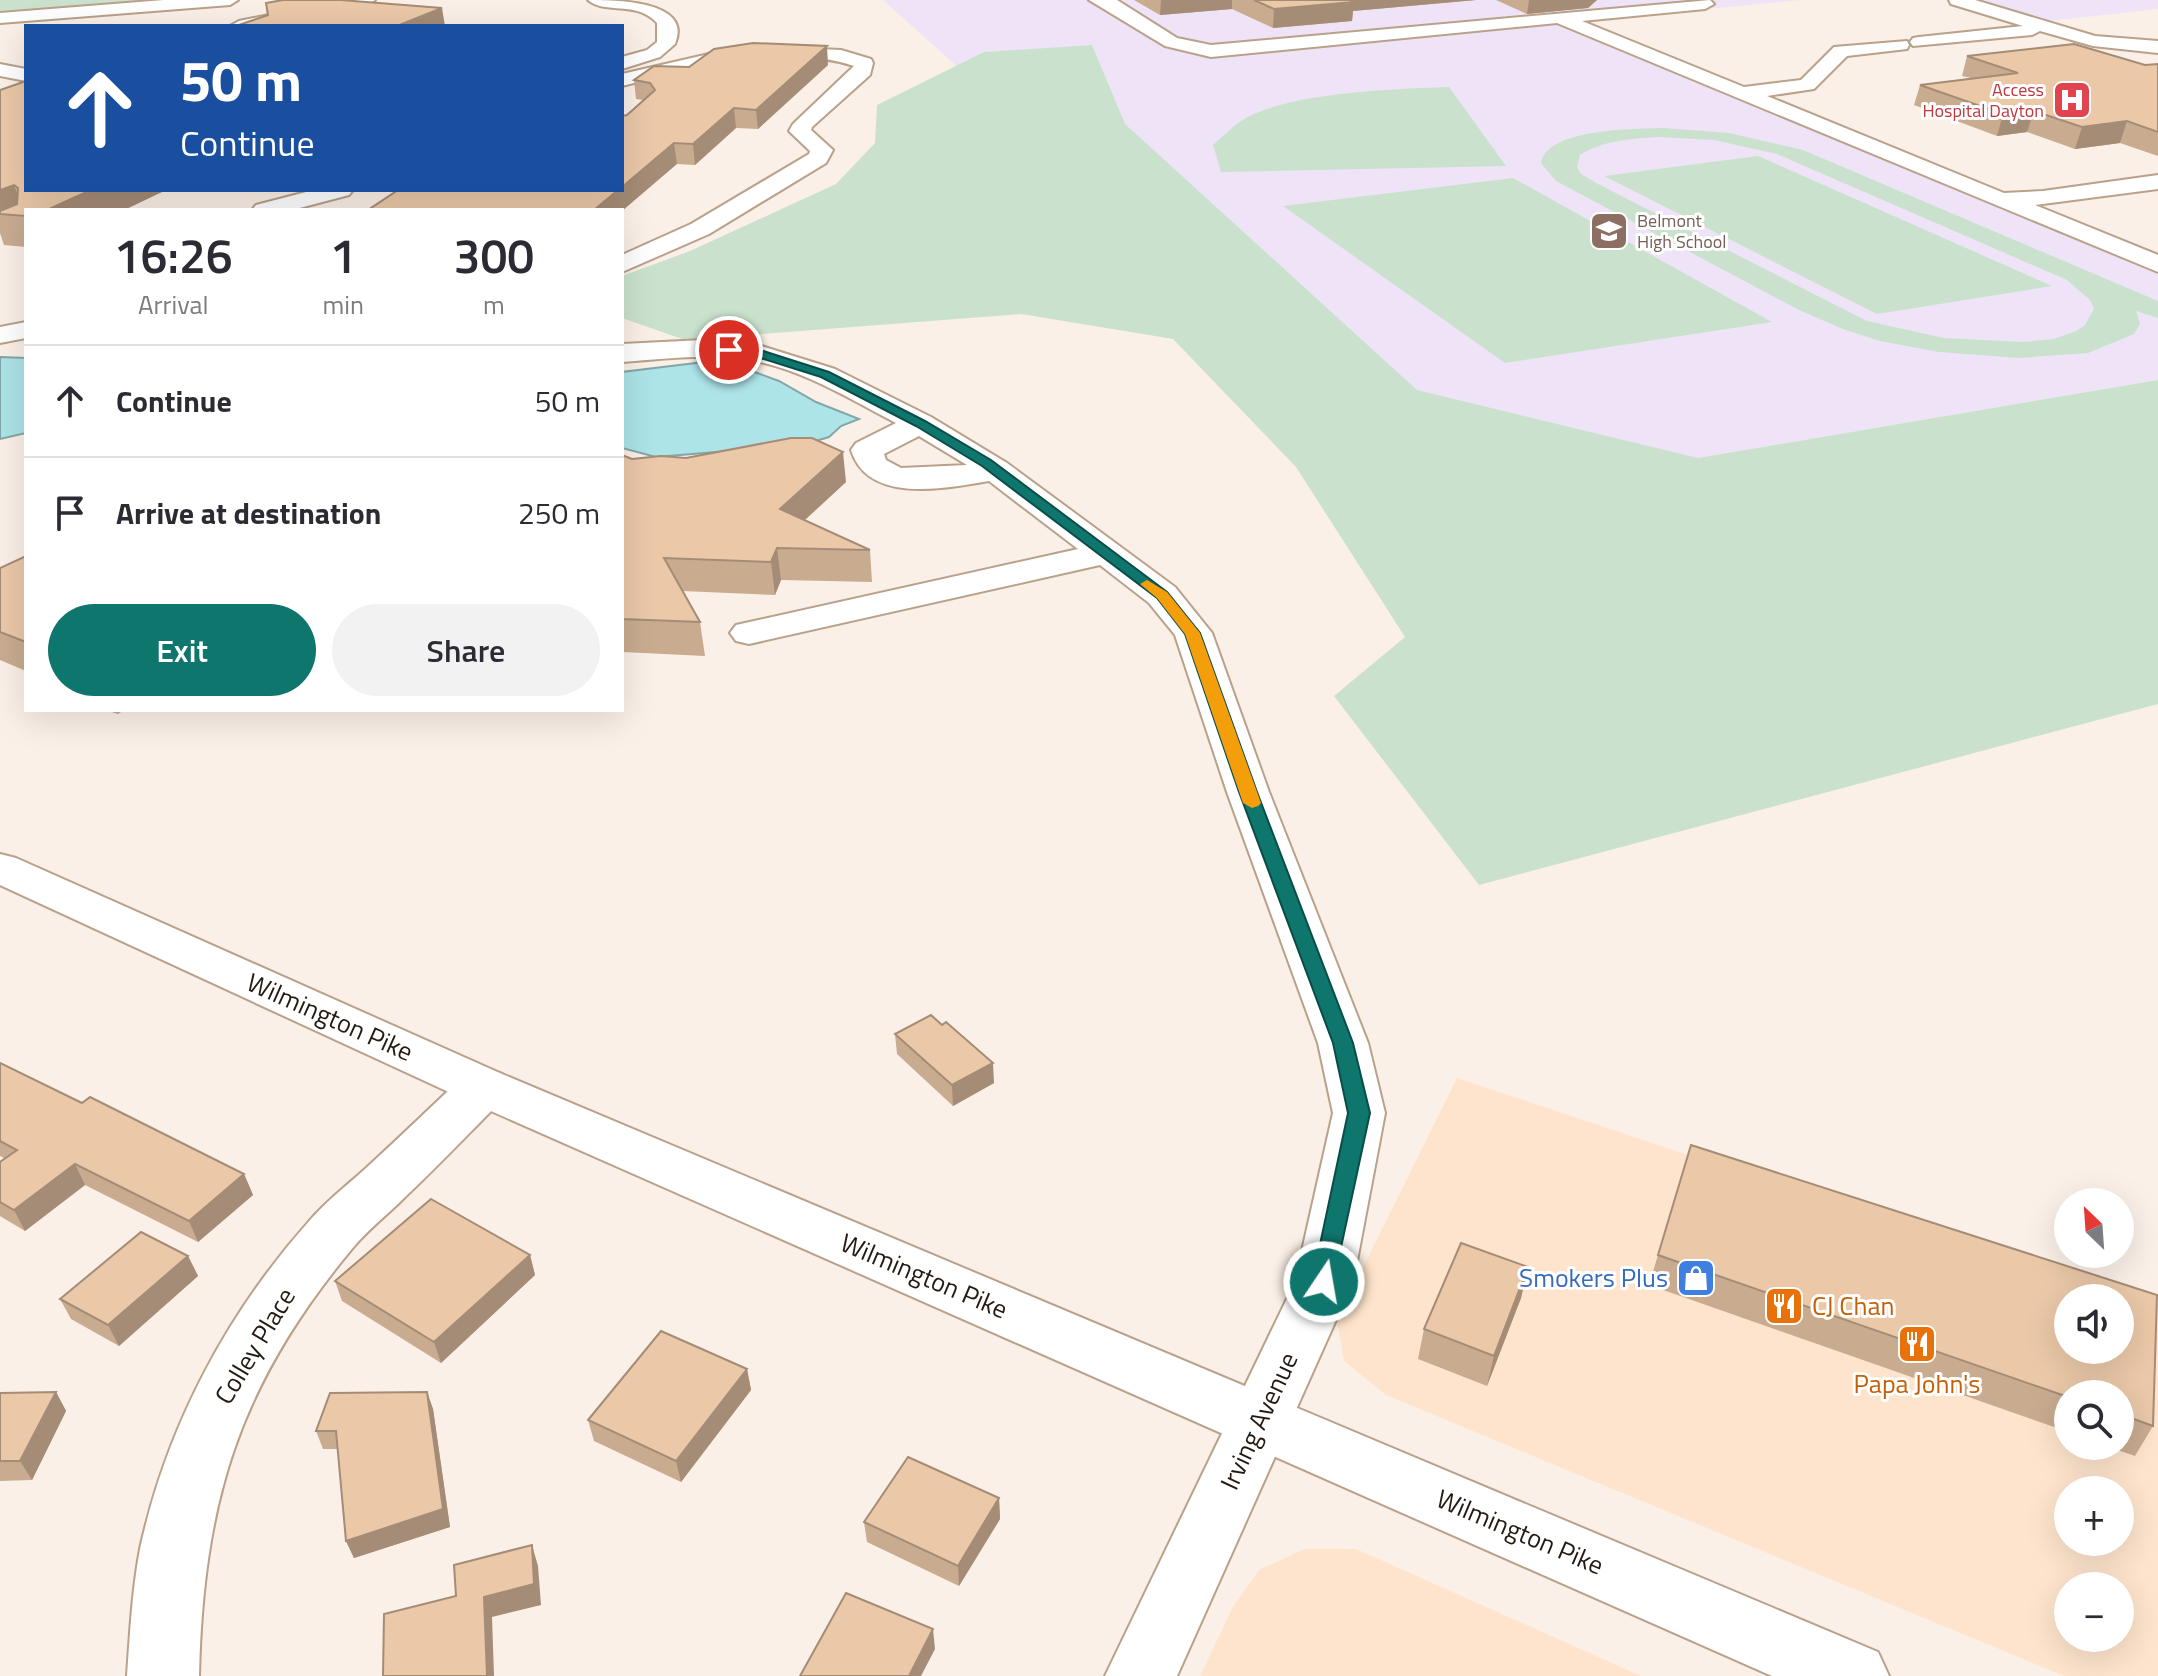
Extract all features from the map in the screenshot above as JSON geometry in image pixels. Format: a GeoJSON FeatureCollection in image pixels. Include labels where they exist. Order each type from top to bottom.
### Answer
{"type":"FeatureCollection","features":[{"type":"Feature","properties":{"kind":"main road"},"geometry":{"type":"LineString","coordinates":[[0,18],[230,0]]}},
{"type":"Feature","properties":{"kind":"main road"},"geometry":{"type":"LineString","coordinates":[[249,24],[367,0]]}},
{"type":"Feature","properties":{"kind":"main road"},"geometry":{"type":"LineString","coordinates":[[596,0],[644,7],[667,23],[667,42],[660,49],[647,57],[624,63]]}},
{"type":"Feature","properties":{"kind":"main road"},"geometry":{"type":"LineString","coordinates":[[1097,0],[1111,4],[1171,42],[1211,51],[1705,4],[1694,0]]}},
{"type":"Feature","properties":{"kind":"main road"},"geometry":{"type":"LineString","coordinates":[[1957,0],[2048,28],[2119,45],[2154,62],[2155,56]]}},
{"type":"Feature","properties":{"kind":"main road"},"geometry":{"type":"LineString","coordinates":[[1462,6],[1505,24]]}},
{"type":"Feature","properties":{"kind":"main road"},"geometry":{"type":"LineString","coordinates":[[1559,18],[2158,264]]}},
{"type":"Feature","properties":{"kind":"main road"},"geometry":{"type":"LineString","coordinates":[[1742,93],[1807,85],[1841,51],[2048,28]]}},
{"type":"Feature","properties":{"kind":"main road"},"geometry":{"type":"LineString","coordinates":[[624,79],[654,71],[757,53],[842,55],[864,63],[863,71],[803,124],[800,131],[822,150],[818,158],[692,221],[624,263]]}},
{"type":"Feature","properties":{"kind":"main road"},"geometry":{"type":"LineString","coordinates":[[0,70],[24,75]]}},
{"type":"Feature","properties":{"kind":"main road"},"geometry":{"type":"LineString","coordinates":[[763,165],[808,163]]}},
{"type":"Feature","properties":{"kind":"main road"},"geometry":{"type":"LineString","coordinates":[[1997,198],[2043,198],[2158,182]]}},
{"type":"Feature","properties":{"kind":"main road"},"geometry":{"type":"LineString","coordinates":[[272,208],[333,192]]}},
{"type":"Feature","properties":{"kind":"main road"},"geometry":{"type":"LineString","coordinates":[[0,335],[24,330]]}},
{"type":"Feature","properties":{"kind":"main road","name":"Irving Avenue"},"geometry":{"type":"LineString","coordinates":[[624,353],[703,348],[755,352],[825,375],[920,423],[996,470],[1162,595],[1193,633],[1248,792],[1343,1043],[1359,1113],[1324,1282],[1141,1676]]}},
{"type":"Feature","properties":{"kind":"main road"},"geometry":{"type":"LineString","coordinates":[[920,423],[867,450],[867,458],[873,467],[906,479],[934,480],[996,470]]}},
{"type":"Feature","properties":{"kind":"main road"},"geometry":{"type":"LineString","coordinates":[[749,633],[1106,553]]}},
{"type":"Feature","properties":{"kind":"main road","name":"Wilmington Pike"},"geometry":{"type":"LineString","coordinates":[[0,868],[484,1087],[1853,1676]]}},
{"type":"Feature","properties":{"kind":"main road","name":"Colley Place"},"geometry":{"type":"LineString","coordinates":[[163,1676],[175,1532],[196,1453],[225,1388],[269,1312],[333,1232],[484,1087]]}},
{"type":"Feature","properties":{"kind":"shaded area","name":"Belmont High School"},"geometry":{"type":"Polygon","coordinates":[[[883,0],[1801,0],[1571,22],[2158,264],[2158,380],[1698,458],[1437,497],[883,0]]]}},
{"type":"Feature","properties":{"kind":"shaded area"},"geometry":{"type":"Polygon","coordinates":[[[1957,0],[2158,0],[2158,9],[2032,23],[1957,0]]]}},
{"type":"Feature","properties":{"kind":"shaded area"},"geometry":{"type":"Polygon","coordinates":[[[1457,1078],[2074,1284],[2054,1284],[2054,1364],[2134,1364],[2134,1304],[2158,1312],[2158,1676],[2064,1676],[1386,1395],[1344,1361],[1337,1320],[1457,1078]]]}},
{"type":"Feature","properties":{"kind":"shaded area"},"geometry":{"type":"Polygon","coordinates":[[[1305,1549],[1356,1549],[1641,1676],[1200,1676],[1233,1607],[1259,1570],[1305,1549]]]}},
{"type":"Feature","properties":{"kind":"green space"},"geometry":{"type":"Polygon","coordinates":[[[0,0],[203,0],[0,18],[0,0]]]}},
{"type":"Feature","properties":{"kind":"green space"},"geometry":{"type":"Polygon","coordinates":[[[1092,45],[1125,124],[1417,390],[1698,458],[2158,380],[2158,704],[1479,885],[1334,696],[1405,637],[1296,467],[1173,339],[1021,314],[685,340],[624,319],[624,275],[690,251],[836,184],[875,143],[877,105],[984,52],[1092,45]]]}},
{"type":"Feature","properties":{"kind":"green space"},"geometry":{"type":"Polygon","coordinates":[[[1449,87],[1506,166],[1221,172],[1213,145],[1241,121],[1261,111],[1342,94],[1449,87]]]}},
{"type":"Feature","properties":{"kind":"green space"},"geometry":{"type":"Polygon","coordinates":[[[1664,128],[1729,133],[1803,150],[2158,301],[2158,318],[2136,311],[2140,324],[2134,334],[2088,353],[2019,358],[1939,352],[1880,341],[1799,310],[1556,181],[1541,163],[1547,151],[1575,137],[1614,130],[1664,128]],[[1659,137],[1618,141],[1580,155],[1577,167],[1581,174],[1598,184],[1867,321],[1944,338],[2022,342],[2054,339],[2076,331],[2085,325],[2094,309],[2090,300],[2067,280],[1777,154],[1714,140],[1659,137]]]}},
{"type":"Feature","properties":{"kind":"green space"},"geometry":{"type":"Polygon","coordinates":[[[1758,156],[2052,286],[1877,314],[1604,176],[1758,156]]]}},
{"type":"Feature","properties":{"kind":"green space"},"geometry":{"type":"Polygon","coordinates":[[[1513,178],[1772,322],[1505,363],[1283,206],[1513,178]]]}},
{"type":"Feature","properties":{"kind":"water"},"geometry":{"type":"Polygon","coordinates":[[[0,357],[24,358],[24,433],[0,439],[0,357]]]}},
{"type":"Feature","properties":{"kind":"water"},"geometry":{"type":"Polygon","coordinates":[[[704,362],[752,371],[859,419],[841,426],[829,437],[802,445],[656,457],[624,449],[624,372],[704,362]]]}},
{"type":"Feature","properties":{"kind":"building"},"geometry":{"type":"Polygon","coordinates":[[[341,0],[442,8],[402,24],[242,24],[268,15],[266,3],[341,0]]]}},
{"type":"Feature","properties":{"kind":"building"},"geometry":{"type":"Polygon","coordinates":[[[1254,0],[1350,0],[1354,2],[1274,9],[1254,0]]]}},
{"type":"Feature","properties":{"kind":"building"},"geometry":{"type":"Polygon","coordinates":[[[753,43],[827,46],[756,110],[734,108],[693,144],[674,143],[624,185],[624,116],[655,90],[650,83],[634,80],[654,66],[689,67],[714,49],[753,43]]]}},
{"type":"Feature","properties":{"kind":"building"},"geometry":{"type":"Polygon","coordinates":[[[2074,44],[2145,65],[2158,64],[2158,132],[2127,121],[2082,127],[2034,111],[2003,114],[1920,85],[2018,73],[1967,56],[2074,44]]]}},
{"type":"Feature","properties":{"kind":"building"},"geometry":{"type":"Polygon","coordinates":[[[24,82],[24,192],[87,192],[51,208],[24,208],[24,216],[0,214],[0,211],[17,204],[18,188],[14,185],[0,190],[0,90],[24,82]]]}},
{"type":"Feature","properties":{"kind":"building"},"geometry":{"type":"Polygon","coordinates":[[[395,192],[616,192],[596,208],[371,208],[395,192]]]}},
{"type":"Feature","properties":{"kind":"building"},"geometry":{"type":"Polygon","coordinates":[[[791,438],[812,438],[843,452],[780,509],[870,550],[777,548],[771,562],[664,558],[700,622],[624,619],[624,456],[632,459],[661,456],[686,458],[791,438]]]}},
{"type":"Feature","properties":{"kind":"building"},"geometry":{"type":"Polygon","coordinates":[[[24,557],[24,641],[0,632],[0,568],[24,557]]]}},
{"type":"Feature","properties":{"kind":"building"},"geometry":{"type":"Polygon","coordinates":[[[931,1015],[942,1025],[946,1022],[993,1063],[952,1085],[895,1034],[931,1015]]]}},
{"type":"Feature","properties":{"kind":"building"},"geometry":{"type":"Polygon","coordinates":[[[0,1063],[82,1103],[90,1097],[244,1174],[189,1221],[75,1164],[14,1210],[0,1202],[0,1162],[17,1150],[0,1141],[0,1063]]]}},
{"type":"Feature","properties":{"kind":"building"},"geometry":{"type":"Polygon","coordinates":[[[1691,1145],[2054,1262],[2054,1268],[2073,1268],[2123,1284],[2054,1284],[2054,1364],[2134,1364],[2134,1288],[2157,1295],[2153,1426],[2134,1419],[2134,1380],[2054,1380],[2054,1392],[1658,1255],[1691,1145]]]}},
{"type":"Feature","properties":{"kind":"building"},"geometry":{"type":"Polygon","coordinates":[[[431,1199],[530,1255],[434,1342],[335,1281],[431,1199]]]}},
{"type":"Feature","properties":{"kind":"building"},"geometry":{"type":"Polygon","coordinates":[[[141,1232],[188,1256],[108,1325],[60,1299],[141,1232]]]}},
{"type":"Feature","properties":{"kind":"building"},"geometry":{"type":"Polygon","coordinates":[[[1461,1243],[1528,1267],[1494,1356],[1424,1329],[1461,1243]]]}},
{"type":"Feature","properties":{"kind":"building"},"geometry":{"type":"Polygon","coordinates":[[[661,1331],[747,1369],[676,1461],[588,1420],[661,1331]]]}},
{"type":"Feature","properties":{"kind":"building"},"geometry":{"type":"Polygon","coordinates":[[[56,1392],[20,1461],[0,1461],[0,1393],[56,1392]]]}},
{"type":"Feature","properties":{"kind":"building"},"geometry":{"type":"Polygon","coordinates":[[[427,1392],[443,1509],[346,1541],[336,1431],[316,1431],[330,1393],[427,1392]]]}},
{"type":"Feature","properties":{"kind":"building"},"geometry":{"type":"Polygon","coordinates":[[[908,1457],[999,1498],[958,1566],[864,1522],[908,1457]]]}},
{"type":"Feature","properties":{"kind":"building"},"geometry":{"type":"Polygon","coordinates":[[[532,1545],[534,1584],[484,1597],[487,1676],[383,1676],[384,1614],[456,1596],[454,1565],[532,1545]]]}},
{"type":"Feature","properties":{"kind":"building"},"geometry":{"type":"Polygon","coordinates":[[[846,1593],[933,1629],[909,1676],[800,1676],[846,1593]]]}},
{"type":"Feature","properties":{"kind":"slow traffic"},"geometry":{"type":"LineString","coordinates":[[1147,584],[1162,595],[1193,633],[1252,803]]}},
{"type":"Feature","properties":{"kind":"place","name":"Access Hospital Dayton"},"geometry":{"type":"Point","coordinates":[2072,100]}},
{"type":"Feature","properties":{"kind":"place","name":"Belmont High School"},"geometry":{"type":"Point","coordinates":[1609,231]}},
{"type":"Feature","properties":{"kind":"place","name":"Smokers Plus"},"geometry":{"type":"Point","coordinates":[1696,1278]}},
{"type":"Feature","properties":{"kind":"place","name":"CJ Chan"},"geometry":{"type":"Point","coordinates":[1784,1306]}},
{"type":"Feature","properties":{"kind":"place","name":"Papa John's"},"geometry":{"type":"Point","coordinates":[1917,1344]}},
{"type":"Feature","properties":{"kind":"route"},"geometry":{"type":"LineString","coordinates":[[729,350],[755,352],[825,375],[920,423],[986,463],[1162,595],[1193,633],[1248,792],[1343,1043],[1359,1113],[1324,1282]]}}]}
